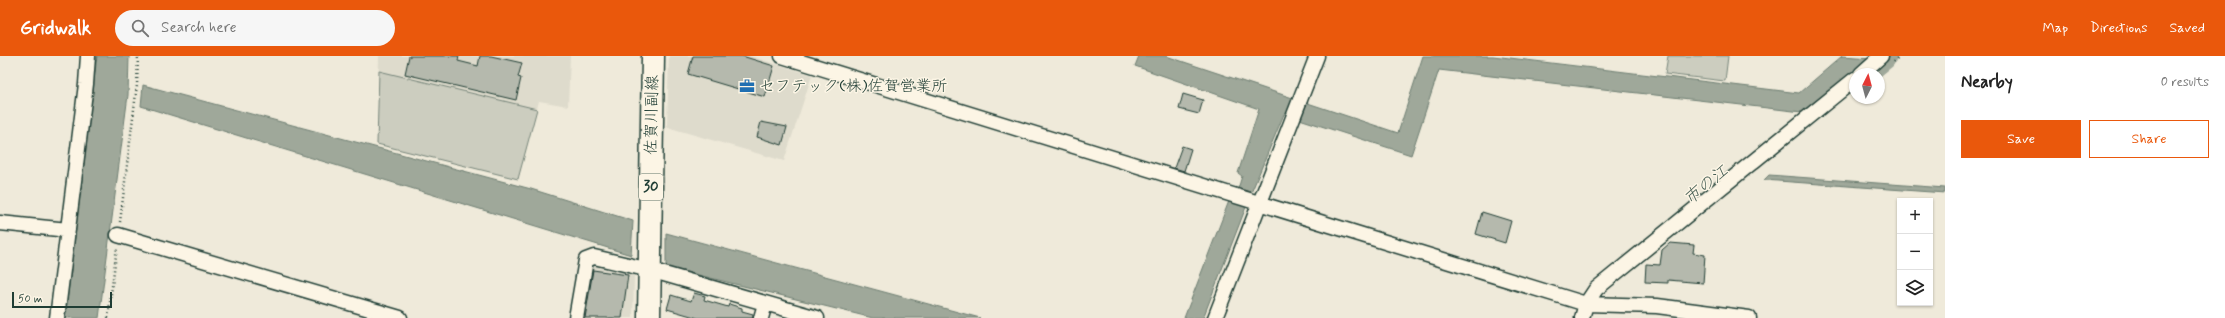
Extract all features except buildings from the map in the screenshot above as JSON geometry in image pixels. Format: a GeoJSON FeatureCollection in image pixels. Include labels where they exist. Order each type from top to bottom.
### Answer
{"type":"FeatureCollection","features":[{"type":"Feature","properties":{"kind":"main road","name":"佐賀川副線"},"geometry":{"type":"LineString","coordinates":[[649,318],[653,56]]}},
{"type":"Feature","properties":{"kind":"street"},"geometry":{"type":"LineString","coordinates":[[57,318],[86,84],[88,56]]}},
{"type":"Feature","properties":{"kind":"street"},"geometry":{"type":"LineString","coordinates":[[782,56],[1259,204],[1592,305],[1657,306],[1749,318]]}},
{"type":"Feature","properties":{"kind":"street"},"geometry":{"type":"LineString","coordinates":[[1215,318],[1293,121],[1317,56]]}},
{"type":"Feature","properties":{"kind":"street"},"geometry":{"type":"LineString","coordinates":[[1868,68],[1881,56]]}},
{"type":"Feature","properties":{"kind":"street"},"geometry":{"type":"LineString","coordinates":[[1582,318],[1592,305],[1596,289],[1849,84]]}},
{"type":"Feature","properties":{"kind":"street"},"geometry":{"type":"LineString","coordinates":[[0,223],[68,230]]}},
{"type":"Feature","properties":{"kind":"street"},"geometry":{"type":"LineString","coordinates":[[118,235],[400,318]]}},
{"type":"Feature","properties":{"kind":"street"},"geometry":{"type":"LineString","coordinates":[[576,318],[586,260],[594,257],[650,270],[817,318]]}},
{"type":"Feature","properties":{"kind":"street"},"geometry":{"type":"LineString","coordinates":[[761,318],[766,304]]}},
{"type":"Feature","properties":{"kind":"path"},"geometry":{"type":"LineString","coordinates":[[108,318],[137,85],[138,56]]}},
{"type":"Feature","properties":{"kind":"shaded area"},"geometry":{"type":"Polygon","coordinates":[[[97,56],[129,56],[128,95],[99,318],[65,318],[97,56]]]}},
{"type":"Feature","properties":{"kind":"shaded area"},"geometry":{"type":"Polygon","coordinates":[[[379,56],[570,56],[568,106],[539,101],[518,179],[377,144],[379,56]]]}},
{"type":"Feature","properties":{"kind":"shaded area"},"geometry":{"type":"Polygon","coordinates":[[[669,56],[750,56],[812,75],[784,161],[667,127],[669,56]]]}},
{"type":"Feature","properties":{"kind":"shaded area"},"geometry":{"type":"Polygon","coordinates":[[[1139,56],[1166,56],[1398,133],[1423,56],[1493,56],[1799,93],[1842,56],[1872,58],[1859,68],[1849,68],[1849,76],[1802,112],[1439,70],[1411,155],[1284,114],[1251,193],[1238,189],[1242,176],[1238,173],[1259,109],[1135,66],[1139,56]]]}},
{"type":"Feature","properties":{"kind":"shaded area"},"geometry":{"type":"Polygon","coordinates":[[[1668,56],[1728,56],[1725,81],[1665,74],[1668,56]]]}},
{"type":"Feature","properties":{"kind":"shaded area"},"geometry":{"type":"Polygon","coordinates":[[[379,71],[537,109],[518,179],[377,144],[379,71]]]}},
{"type":"Feature","properties":{"kind":"shaded area"},"geometry":{"type":"Polygon","coordinates":[[[143,85],[531,189],[633,221],[631,255],[141,106],[143,85]]]}},
{"type":"Feature","properties":{"kind":"shaded area"},"geometry":{"type":"Polygon","coordinates":[[[1769,175],[1945,188],[1945,193],[1764,180],[1769,175]]]}},
{"type":"Feature","properties":{"kind":"shaded area"},"geometry":{"type":"Polygon","coordinates":[[[1229,201],[1246,207],[1203,318],[1184,318],[1229,201]]]}},
{"type":"Feature","properties":{"kind":"shaded area"},"geometry":{"type":"Polygon","coordinates":[[[666,233],[980,318],[873,318],[666,267],[666,233]]]}},
{"type":"Feature","properties":{"kind":"shaded area"},"geometry":{"type":"Polygon","coordinates":[[[590,259],[634,274],[633,318],[580,318],[590,259]]]}},
{"type":"Feature","properties":{"kind":"waterway","name":"市の江"},"geometry":{"type":"LineString","coordinates":[[1879,68],[1888,61],[1890,56]]}},
{"type":"Feature","properties":{"kind":"place","name":"セフテック(株)佐賀営業所"},"geometry":{"type":"Point","coordinates":[747,86]}}]}
